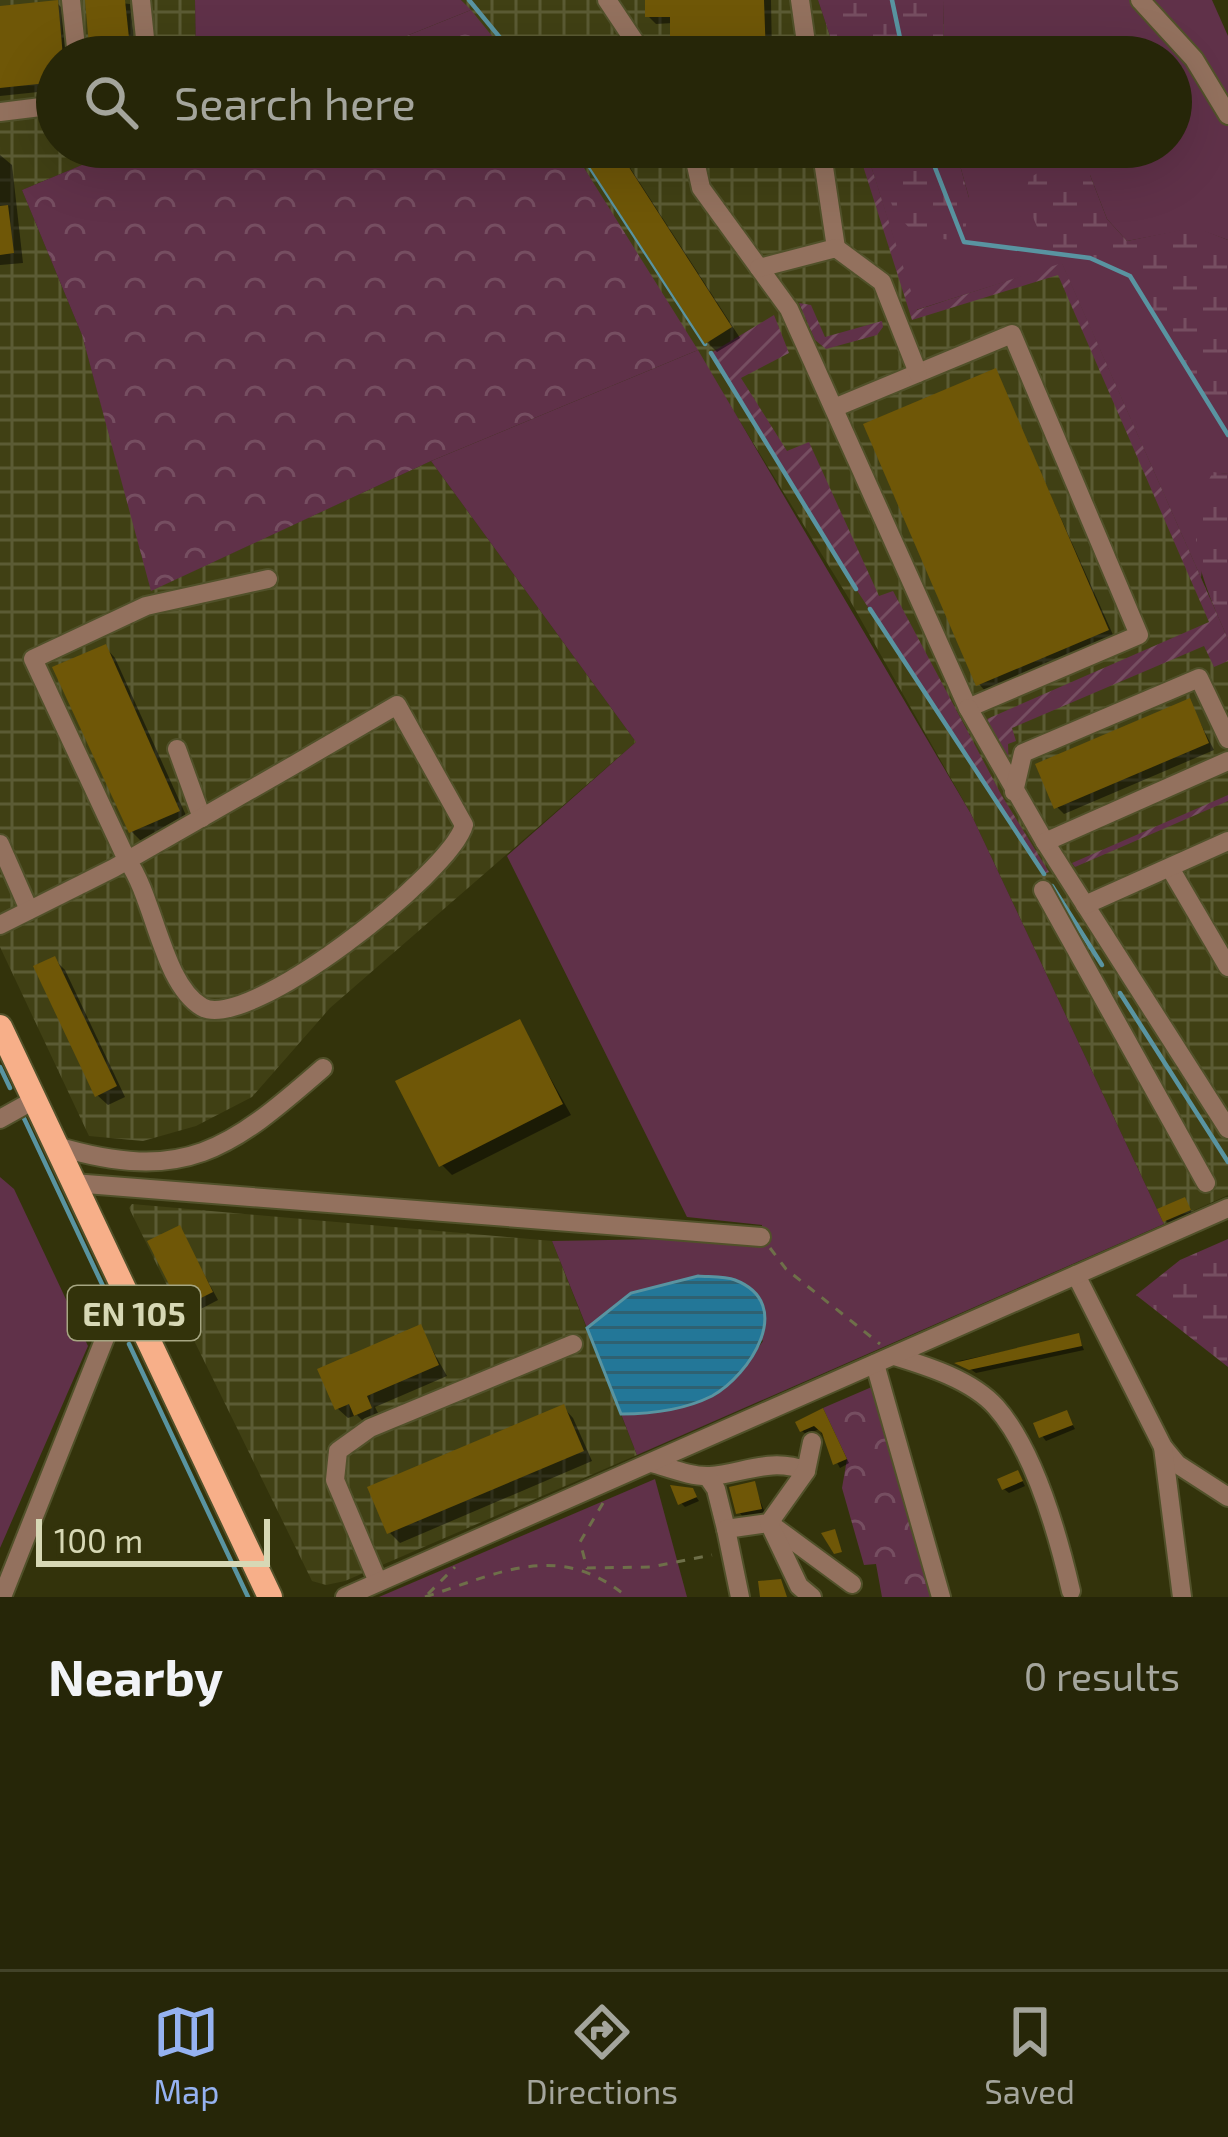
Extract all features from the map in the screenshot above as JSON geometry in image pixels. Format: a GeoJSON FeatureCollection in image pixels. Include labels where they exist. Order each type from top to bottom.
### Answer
{"type":"FeatureCollection","features":[{"type":"Feature","properties":{"kind":"main road","name":"EN 105"},"geometry":{"type":"LineString","coordinates":[[0,1028],[270,1597]]}},
{"type":"Feature","properties":{"kind":"street"},"geometry":{"type":"LineString","coordinates":[[71,0],[75,36]]}},
{"type":"Feature","properties":{"kind":"street"},"geometry":{"type":"LineString","coordinates":[[141,0],[145,36]]}},
{"type":"Feature","properties":{"kind":"street"},"geometry":{"type":"LineString","coordinates":[[607,0],[631,36]]}},
{"type":"Feature","properties":{"kind":"street"},"geometry":{"type":"LineString","coordinates":[[800,0],[805,36]]}},
{"type":"Feature","properties":{"kind":"street"},"geometry":{"type":"LineString","coordinates":[[1140,0],[1174,36]]}},
{"type":"Feature","properties":{"kind":"street"},"geometry":{"type":"LineString","coordinates":[[1192,56],[1228,116]]}},
{"type":"Feature","properties":{"kind":"street"},"geometry":{"type":"LineString","coordinates":[[0,112],[36,108]]}},
{"type":"Feature","properties":{"kind":"street"},"geometry":{"type":"LineString","coordinates":[[697,168],[701,188],[789,309],[968,708],[1014,792],[1226,1124]]}},
{"type":"Feature","properties":{"kind":"street"},"geometry":{"type":"LineString","coordinates":[[824,168],[836,248],[882,282],[918,373]]}},
{"type":"Feature","properties":{"kind":"street"},"geometry":{"type":"LineString","coordinates":[[760,268],[836,248]]}},
{"type":"Feature","properties":{"kind":"street"},"geometry":{"type":"LineString","coordinates":[[834,408],[1012,334],[1139,635],[968,708]]}},
{"type":"Feature","properties":{"kind":"street"},"geometry":{"type":"LineString","coordinates":[[0,925],[128,860],[398,705],[464,825],[448,857],[369,926],[273,989],[222,1012],[208,1010],[188,992],[164,950],[143,883],[128,860],[33,659],[146,606],[268,578]]}},
{"type":"Feature","properties":{"kind":"street"},"geometry":{"type":"LineString","coordinates":[[1014,792],[1023,753],[1199,678],[1228,739]]}},
{"type":"Feature","properties":{"kind":"street"},"geometry":{"type":"LineString","coordinates":[[177,749],[202,818]]}},
{"type":"Feature","properties":{"kind":"street"},"geometry":{"type":"LineString","coordinates":[[1045,842],[1228,761]]}},
{"type":"Feature","properties":{"kind":"street"},"geometry":{"type":"LineString","coordinates":[[1085,905],[1228,841]]}},
{"type":"Feature","properties":{"kind":"street"},"geometry":{"type":"LineString","coordinates":[[0,844],[29,910]]}},
{"type":"Feature","properties":{"kind":"street"},"geometry":{"type":"LineString","coordinates":[[1170,868],[1228,967]]}},
{"type":"Feature","properties":{"kind":"street"},"geometry":{"type":"LineString","coordinates":[[1043,890],[1206,1183]]}},
{"type":"Feature","properties":{"kind":"street"},"geometry":{"type":"LineString","coordinates":[[1094,982],[1124,966]]}},
{"type":"Feature","properties":{"kind":"street"},"geometry":{"type":"LineString","coordinates":[[56,1146],[132,1161],[206,1152],[238,1139],[323,1068]]}},
{"type":"Feature","properties":{"kind":"street"},"geometry":{"type":"LineString","coordinates":[[0,1119],[34,1100]]}},
{"type":"Feature","properties":{"kind":"street"},"geometry":{"type":"LineString","coordinates":[[73,1183],[761,1238]]}},
{"type":"Feature","properties":{"kind":"street"},"geometry":{"type":"LineString","coordinates":[[345,1597],[1228,1208]]}},
{"type":"Feature","properties":{"kind":"street"},"geometry":{"type":"LineString","coordinates":[[1076,1275],[1162,1447],[1177,1464],[1228,1498]]}},
{"type":"Feature","properties":{"kind":"street"},"geometry":{"type":"LineString","coordinates":[[2,1597],[124,1290]]}},
{"type":"Feature","properties":{"kind":"street"},"geometry":{"type":"LineString","coordinates":[[378,1582],[335,1480],[338,1451],[370,1428],[573,1344]]}},
{"type":"Feature","properties":{"kind":"street"},"geometry":{"type":"LineString","coordinates":[[894,1356],[928,1366],[996,1407],[1056,1526],[1071,1591]]}},
{"type":"Feature","properties":{"kind":"street"},"geometry":{"type":"LineString","coordinates":[[875,1364],[941,1597]]}},
{"type":"Feature","properties":{"kind":"street"},"geometry":{"type":"LineString","coordinates":[[769,1523],[806,1471],[812,1442]]}},
{"type":"Feature","properties":{"kind":"street"},"geometry":{"type":"LineString","coordinates":[[1162,1447],[1167,1514],[1182,1597]]}},
{"type":"Feature","properties":{"kind":"street"},"geometry":{"type":"LineString","coordinates":[[652,1462],[707,1476],[761,1465],[788,1464],[806,1471]]}},
{"type":"Feature","properties":{"kind":"street"},"geometry":{"type":"LineString","coordinates":[[707,1476],[716,1489],[740,1597]]}},
{"type":"Feature","properties":{"kind":"street"},"geometry":{"type":"LineString","coordinates":[[769,1523],[799,1586],[812,1597]]}},
{"type":"Feature","properties":{"kind":"street"},"geometry":{"type":"LineString","coordinates":[[726,1529],[769,1523],[852,1584]]}},
{"type":"Feature","properties":{"kind":"path"},"geometry":{"type":"LineString","coordinates":[[761,1238],[785,1269],[894,1356]]}},
{"type":"Feature","properties":{"kind":"path"},"geometry":{"type":"LineString","coordinates":[[626,1474],[584,1528],[580,1542],[587,1568],[627,1597]]}},
{"type":"Feature","properties":{"kind":"path"},"geometry":{"type":"LineString","coordinates":[[425,1597],[535,1564],[651,1567],[732,1550]]}},
{"type":"Feature","properties":{"kind":"shaded area"},"geometry":{"type":"Polygon","coordinates":[[[0,0],[195,0],[196,36],[36,36],[36,168],[75,168],[22,190],[82,335],[152,590],[431,461],[636,742],[330,1008],[252,1097],[196,1126],[143,1141],[89,1136],[0,947],[0,0]]]}},
{"type":"Feature","properties":{"kind":"shaded area"},"geometry":{"type":"Polygon","coordinates":[[[461,0],[818,0],[830,36],[491,36],[461,0]]]}},
{"type":"Feature","properties":{"kind":"shaded area"},"geometry":{"type":"Polygon","coordinates":[[[584,168],[872,168],[917,310],[1062,263],[1228,639],[1228,1195],[1164,1224],[971,814],[848,597],[584,168]]]}},
{"type":"Feature","properties":{"kind":"shaded area"},"geometry":{"type":"Polygon","coordinates":[[[132,1204],[552,1241],[637,1455],[345,1581],[326,1585],[312,1581],[129,1208],[132,1204]]]}},
{"type":"Feature","properties":{"kind":"green space"},"geometry":{"type":"Polygon","coordinates":[[[195,0],[461,0],[471,10],[406,36],[196,36],[195,0]]]}},
{"type":"Feature","properties":{"kind":"green space"},"geometry":{"type":"Polygon","coordinates":[[[818,0],[944,0],[943,36],[830,36],[818,0]]]}},
{"type":"Feature","properties":{"kind":"green space"},"geometry":{"type":"Polygon","coordinates":[[[944,0],[1212,0],[1228,36],[1228,240],[1195,228],[1127,241],[1107,219],[1090,175],[1048,252],[1090,258],[1130,276],[1228,435],[1228,474],[1213,473],[1201,578],[1062,264],[916,310],[872,168],[908,168],[969,198],[961,168],[1192,168],[1192,36],[943,36],[944,0]]]}},
{"type":"Feature","properties":{"kind":"green space"},"geometry":{"type":"Polygon","coordinates":[[[471,10],[492,36],[406,36],[471,10]]]}},
{"type":"Feature","properties":{"kind":"green space"},"geometry":{"type":"Polygon","coordinates":[[[75,168],[584,168],[698,350],[431,461],[151,591],[82,335],[22,190],[75,168]]]}},
{"type":"Feature","properties":{"kind":"green space"},"geometry":{"type":"Polygon","coordinates":[[[864,168],[872,168],[917,310],[1062,263],[1228,639],[1228,661],[1214,667],[1204,646],[1012,728],[1016,741],[1008,744],[1009,770],[987,719],[1209,622],[1058,275],[912,320],[864,168]]]}},
{"type":"Feature","properties":{"kind":"green space"},"geometry":{"type":"Polygon","coordinates":[[[877,168],[961,168],[969,198],[964,242],[915,235],[894,210],[877,168]]]}},
{"type":"Feature","properties":{"kind":"green space"},"geometry":{"type":"Polygon","coordinates":[[[1047,168],[1074,168],[1090,175],[1107,219],[1127,241],[1195,227],[1228,240],[1228,435],[1130,276],[1090,258],[1048,252],[1025,199],[1029,178],[1047,168]]]}},
{"type":"Feature","properties":{"kind":"green space"},"geometry":{"type":"Polygon","coordinates":[[[799,303],[811,305],[825,337],[882,321],[883,327],[877,335],[826,349],[815,340],[799,303]]]}},
{"type":"Feature","properties":{"kind":"green space"},"geometry":{"type":"Polygon","coordinates":[[[774,315],[789,353],[741,378],[787,451],[809,442],[879,596],[893,591],[1002,796],[1049,872],[1044,874],[856,589],[711,353],[774,315]]]}},
{"type":"Feature","properties":{"kind":"green space"},"geometry":{"type":"Polygon","coordinates":[[[698,350],[971,814],[1164,1224],[637,1455],[621,1414],[665,1410],[703,1397],[735,1374],[763,1341],[698,1276],[631,1293],[587,1328],[552,1241],[663,1239],[760,1246],[762,1225],[687,1217],[507,856],[636,742],[431,461],[698,350]]]}},
{"type":"Feature","properties":{"kind":"green space"},"geometry":{"type":"Polygon","coordinates":[[[1213,472],[1228,474],[1228,639],[1203,576],[1196,536],[1197,516],[1213,472]]]}},
{"type":"Feature","properties":{"kind":"green space"},"geometry":{"type":"Polygon","coordinates":[[[1228,795],[1228,801],[1075,867],[1072,863],[1228,795]]]}},
{"type":"Feature","properties":{"kind":"green space"},"geometry":{"type":"Polygon","coordinates":[[[0,1177],[14,1189],[88,1346],[0,1548],[0,1177]]]}},
{"type":"Feature","properties":{"kind":"green space"},"geometry":{"type":"Polygon","coordinates":[[[1228,1239],[1228,1367],[1136,1295],[1180,1260],[1228,1239]]]}},
{"type":"Feature","properties":{"kind":"green space"},"geometry":{"type":"Polygon","coordinates":[[[881,1383],[941,1597],[882,1597],[876,1564],[864,1565],[842,1488],[847,1459],[823,1408],[881,1383]]]}},
{"type":"Feature","properties":{"kind":"green space"},"geometry":{"type":"Polygon","coordinates":[[[655,1479],[687,1597],[379,1597],[655,1479]]]}},
{"type":"Feature","properties":{"kind":"water"},"geometry":{"type":"Polygon","coordinates":[[[698,1276],[731,1279],[753,1291],[763,1305],[765,1322],[752,1357],[726,1386],[701,1401],[621,1414],[587,1328],[631,1293],[698,1276]]]}},
{"type":"Feature","properties":{"kind":"building"},"geometry":{"type":"Polygon","coordinates":[[[58,0],[61,36],[36,36],[36,84],[0,88],[0,6],[58,0]]]}},
{"type":"Feature","properties":{"kind":"building"},"geometry":{"type":"Polygon","coordinates":[[[85,0],[125,0],[129,36],[88,36],[85,0]]]}},
{"type":"Feature","properties":{"kind":"building"},"geometry":{"type":"Polygon","coordinates":[[[645,0],[764,0],[765,36],[670,36],[670,17],[645,17],[645,0]]]}},
{"type":"Feature","properties":{"kind":"building"},"geometry":{"type":"Polygon","coordinates":[[[591,168],[630,168],[732,327],[705,344],[591,168]]]}},
{"type":"Feature","properties":{"kind":"building"},"geometry":{"type":"Polygon","coordinates":[[[8,205],[14,253],[0,255],[0,206],[8,205]]]}},
{"type":"Feature","properties":{"kind":"building"},"geometry":{"type":"Polygon","coordinates":[[[996,368],[1109,630],[976,686],[863,424],[996,368]]]}},
{"type":"Feature","properties":{"kind":"building"},"geometry":{"type":"Polygon","coordinates":[[[106,644],[180,811],[129,833],[52,667],[106,644]]]}},
{"type":"Feature","properties":{"kind":"building"},"geometry":{"type":"Polygon","coordinates":[[[1190,698],[1209,743],[1054,809],[1035,764],[1190,698]]]}},
{"type":"Feature","properties":{"kind":"building"},"geometry":{"type":"Polygon","coordinates":[[[55,956],[117,1086],[95,1097],[33,966],[55,956]]]}},
{"type":"Feature","properties":{"kind":"building"},"geometry":{"type":"Polygon","coordinates":[[[520,1019],[563,1104],[439,1167],[395,1081],[520,1019]]]}},
{"type":"Feature","properties":{"kind":"building"},"geometry":{"type":"Polygon","coordinates":[[[1185,1197],[1191,1210],[1163,1222],[1157,1209],[1185,1197]]]}},
{"type":"Feature","properties":{"kind":"building"},"geometry":{"type":"Polygon","coordinates":[[[180,1225],[213,1292],[181,1308],[147,1241],[180,1225]]]}},
{"type":"Feature","properties":{"kind":"building"},"geometry":{"type":"Polygon","coordinates":[[[421,1324],[439,1365],[367,1396],[372,1408],[354,1416],[349,1404],[335,1410],[317,1369],[421,1324]]]}},
{"type":"Feature","properties":{"kind":"building"},"geometry":{"type":"Polygon","coordinates":[[[1079,1333],[1082,1346],[969,1370],[954,1363],[1079,1333]]]}},
{"type":"Feature","properties":{"kind":"building"},"geometry":{"type":"Polygon","coordinates":[[[564,1404],[584,1451],[387,1534],[367,1487],[564,1404]]]}},
{"type":"Feature","properties":{"kind":"building"},"geometry":{"type":"Polygon","coordinates":[[[823,1408],[847,1459],[833,1465],[822,1433],[814,1426],[800,1432],[795,1422],[823,1408]]]}},
{"type":"Feature","properties":{"kind":"building"},"geometry":{"type":"Polygon","coordinates":[[[1067,1410],[1073,1425],[1039,1438],[1033,1423],[1067,1410]]]}},
{"type":"Feature","properties":{"kind":"building"},"geometry":{"type":"Polygon","coordinates":[[[1018,1470],[1023,1481],[1002,1490],[997,1479],[1018,1470]]]}},
{"type":"Feature","properties":{"kind":"building"},"geometry":{"type":"Polygon","coordinates":[[[755,1481],[762,1509],[736,1514],[729,1487],[755,1481]]]}},
{"type":"Feature","properties":{"kind":"building"},"geometry":{"type":"Polygon","coordinates":[[[670,1485],[693,1488],[697,1497],[678,1505],[670,1485]]]}},
{"type":"Feature","properties":{"kind":"building"},"geometry":{"type":"Polygon","coordinates":[[[835,1529],[842,1552],[834,1554],[821,1533],[835,1529]]]}},
{"type":"Feature","properties":{"kind":"building"},"geometry":{"type":"Polygon","coordinates":[[[781,1579],[787,1597],[760,1597],[758,1581],[781,1579]]]}},
{"type":"Feature","properties":{"kind":"waterway"},"geometry":{"type":"LineString","coordinates":[[469,0],[499,36]]}},
{"type":"Feature","properties":{"kind":"waterway"},"geometry":{"type":"LineString","coordinates":[[892,0],[900,36]]}},
{"type":"Feature","properties":{"kind":"waterway"},"geometry":{"type":"LineString","coordinates":[[591,168],[705,344]]}},
{"type":"Feature","properties":{"kind":"waterway"},"geometry":{"type":"LineString","coordinates":[[935,168],[964,242],[1090,258],[1130,276],[1228,435]]}},
{"type":"Feature","properties":{"kind":"waterway"},"geometry":{"type":"LineString","coordinates":[[711,353],[856,589]]}},
{"type":"Feature","properties":{"kind":"waterway"},"geometry":{"type":"LineString","coordinates":[[870,609],[1044,874]]}},
{"type":"Feature","properties":{"kind":"waterway"},"geometry":{"type":"LineString","coordinates":[[1052,886],[1102,965]]}},
{"type":"Feature","properties":{"kind":"waterway"},"geometry":{"type":"LineString","coordinates":[[1120,993],[1228,1162]]}},
{"type":"Feature","properties":{"kind":"waterway"},"geometry":{"type":"LineString","coordinates":[[0,1067],[10,1088]]}},
{"type":"Feature","properties":{"kind":"waterway"},"geometry":{"type":"LineString","coordinates":[[22,1114],[110,1301]]}},
{"type":"Feature","properties":{"kind":"waterway"},"geometry":{"type":"LineString","coordinates":[[129,1344],[248,1597]]}}]}
